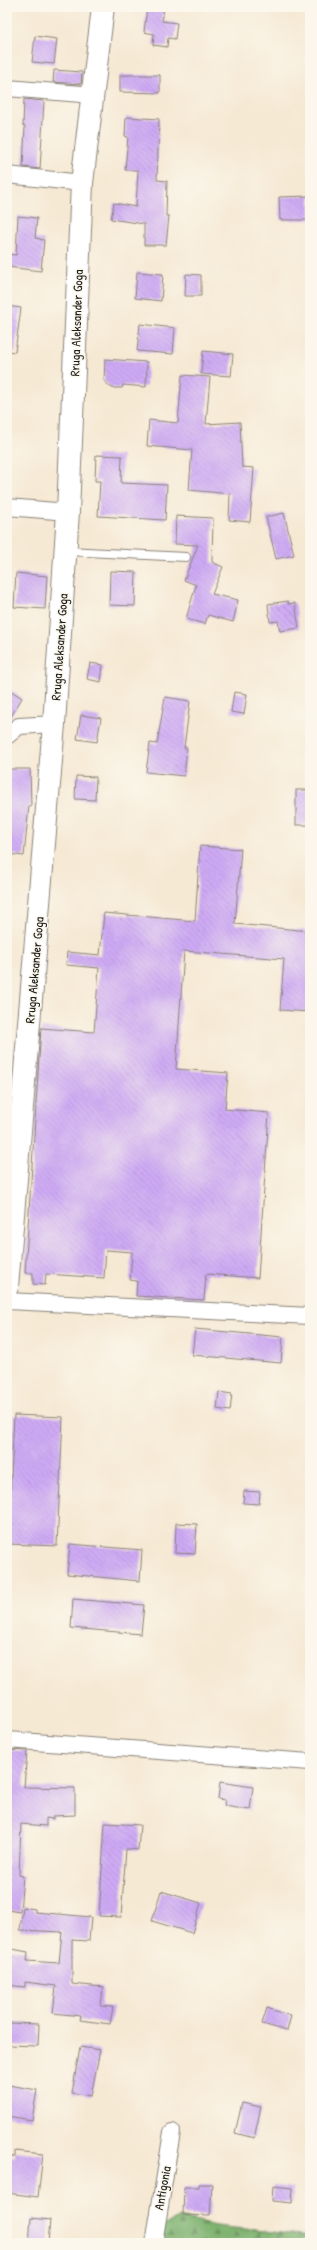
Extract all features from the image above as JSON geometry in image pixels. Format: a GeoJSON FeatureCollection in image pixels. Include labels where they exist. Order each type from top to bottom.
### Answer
{"type":"FeatureCollection","features":[{"type":"Feature","properties":{"kind":"main road","name":"Rruga Aleksander Goga"},"geometry":{"type":"LineString","coordinates":[[7,1287],[14,1118],[54,724],[66,551],[82,183],[94,95],[103,7]]}},
{"type":"Feature","properties":{"kind":"street"},"geometry":{"type":"LineString","coordinates":[[7,88],[94,95]]}},
{"type":"Feature","properties":{"kind":"street"},"geometry":{"type":"LineString","coordinates":[[7,175],[82,183]]}},
{"type":"Feature","properties":{"kind":"street"},"geometry":{"type":"LineString","coordinates":[[7,507],[68,512]]}},
{"type":"Feature","properties":{"kind":"street"},"geometry":{"type":"LineString","coordinates":[[11,729],[54,724]]}},
{"type":"Feature","properties":{"kind":"street"},"geometry":{"type":"LineString","coordinates":[[7,1301],[310,1316]]}},
{"type":"Feature","properties":{"kind":"street"},"geometry":{"type":"LineString","coordinates":[[7,1740],[310,1762]]}},
{"type":"Feature","properties":{"kind":"street","name":"Antigonia"},"geometry":{"type":"LineString","coordinates":[[154,2243],[172,2132]]}},
{"type":"Feature","properties":{"kind":"lane"},"geometry":{"type":"LineString","coordinates":[[66,551],[186,557]]}},
{"type":"Feature","properties":{"kind":"green space"},"geometry":{"type":"Polygon","coordinates":[[[179,2218],[217,2226],[310,2236],[310,2243],[160,2243],[163,2225],[179,2218]]]}},
{"type":"Feature","properties":{"kind":"building"},"geometry":{"type":"Polygon","coordinates":[[[147,7],[164,8],[162,21],[177,23],[175,39],[168,38],[167,47],[153,45],[154,34],[144,32],[147,7]]]}},
{"type":"Feature","properties":{"kind":"building"},"geometry":{"type":"Polygon","coordinates":[[[35,36],[57,39],[54,64],[32,62],[35,36]]]}},
{"type":"Feature","properties":{"kind":"building"},"geometry":{"type":"Polygon","coordinates":[[[54,70],[82,72],[81,84],[53,82],[54,70]]]}},
{"type":"Feature","properties":{"kind":"building"},"geometry":{"type":"Polygon","coordinates":[[[120,75],[160,75],[160,93],[120,92],[120,75]]]}},
{"type":"Feature","properties":{"kind":"building"},"geometry":{"type":"Polygon","coordinates":[[[24,99],[44,101],[40,169],[23,167],[25,126],[23,126],[24,99]]]}},
{"type":"Feature","properties":{"kind":"building"},"geometry":{"type":"Polygon","coordinates":[[[126,117],[159,119],[157,180],[167,181],[166,216],[169,216],[166,245],[144,245],[144,224],[111,219],[114,203],[136,207],[138,170],[125,170],[128,137],[125,136],[126,117]]]}},
{"type":"Feature","properties":{"kind":"building"},"geometry":{"type":"Polygon","coordinates":[[[310,196],[310,220],[280,220],[279,197],[310,196]]]}},
{"type":"Feature","properties":{"kind":"building"},"geometry":{"type":"Polygon","coordinates":[[[18,216],[37,218],[35,238],[44,240],[41,271],[7,267],[7,254],[16,255],[18,216]]]}},
{"type":"Feature","properties":{"kind":"building"},"geometry":{"type":"Polygon","coordinates":[[[137,272],[163,274],[161,301],[135,298],[137,272]]]}},
{"type":"Feature","properties":{"kind":"building"},"geometry":{"type":"Polygon","coordinates":[[[186,274],[201,275],[201,296],[185,296],[186,274]]]}},
{"type":"Feature","properties":{"kind":"building"},"geometry":{"type":"Polygon","coordinates":[[[7,306],[21,308],[15,352],[7,351],[7,306]]]}},
{"type":"Feature","properties":{"kind":"building"},"geometry":{"type":"Polygon","coordinates":[[[140,324],[175,328],[173,354],[137,351],[140,324]]]}},
{"type":"Feature","properties":{"kind":"building"},"geometry":{"type":"Polygon","coordinates":[[[203,351],[233,354],[231,376],[201,374],[203,351]]]}},
{"type":"Feature","properties":{"kind":"building"},"geometry":{"type":"Polygon","coordinates":[[[105,359],[147,362],[146,387],[123,385],[122,388],[112,388],[104,381],[105,359]]]}},
{"type":"Feature","properties":{"kind":"building"},"geometry":{"type":"Polygon","coordinates":[[[182,375],[210,377],[206,424],[240,422],[242,467],[254,468],[250,522],[229,520],[230,494],[189,490],[192,450],[147,446],[149,420],[178,423],[182,375]]]}},
{"type":"Feature","properties":{"kind":"building"},"geometry":{"type":"Polygon","coordinates":[[[96,455],[122,456],[121,483],[167,485],[165,520],[98,516],[100,481],[95,481],[96,455]]]}},
{"type":"Feature","properties":{"kind":"building"},"geometry":{"type":"Polygon","coordinates":[[[284,513],[294,555],[276,559],[266,517],[284,513]]]}},
{"type":"Feature","properties":{"kind":"building"},"geometry":{"type":"Polygon","coordinates":[[[176,516],[213,518],[212,562],[223,567],[212,594],[238,600],[233,622],[208,615],[205,624],[186,619],[196,585],[184,580],[198,545],[175,544],[176,516]]]}},
{"type":"Feature","properties":{"kind":"building"},"geometry":{"type":"Polygon","coordinates":[[[110,571],[136,572],[135,606],[109,605],[110,571]]]}},
{"type":"Feature","properties":{"kind":"building"},"geometry":{"type":"Polygon","coordinates":[[[16,573],[47,576],[45,609],[14,607],[16,573]]]}},
{"type":"Feature","properties":{"kind":"building"},"geometry":{"type":"Polygon","coordinates":[[[288,601],[288,604],[295,603],[299,628],[280,631],[278,621],[270,622],[268,604],[288,601]]]}},
{"type":"Feature","properties":{"kind":"building"},"geometry":{"type":"Polygon","coordinates":[[[90,663],[103,665],[101,682],[87,679],[90,663]]]}},
{"type":"Feature","properties":{"kind":"building"},"geometry":{"type":"Polygon","coordinates":[[[7,688],[22,698],[7,723],[7,688]]]}},
{"type":"Feature","properties":{"kind":"building"},"geometry":{"type":"Polygon","coordinates":[[[234,692],[247,694],[244,714],[231,712],[234,692]]]}},
{"type":"Feature","properties":{"kind":"building"},"geometry":{"type":"Polygon","coordinates":[[[165,697],[190,701],[184,748],[187,748],[184,776],[146,772],[150,743],[157,744],[165,697]]]}},
{"type":"Feature","properties":{"kind":"building"},"geometry":{"type":"Polygon","coordinates":[[[81,715],[101,718],[97,742],[77,739],[81,715]]]}},
{"type":"Feature","properties":{"kind":"building"},"geometry":{"type":"Polygon","coordinates":[[[7,769],[30,769],[31,806],[29,806],[24,856],[7,854],[7,769]]]}},
{"type":"Feature","properties":{"kind":"building"},"geometry":{"type":"Polygon","coordinates":[[[76,776],[96,777],[95,800],[75,799],[76,776]]]}},
{"type":"Feature","properties":{"kind":"building"},"geometry":{"type":"Polygon","coordinates":[[[296,790],[310,790],[310,825],[296,825],[296,790]]]}},
{"type":"Feature","properties":{"kind":"building"},"geometry":{"type":"Polygon","coordinates":[[[200,846],[241,849],[235,924],[310,931],[310,1012],[280,1010],[284,959],[184,951],[176,1069],[228,1073],[225,1109],[269,1113],[258,1278],[206,1274],[204,1300],[136,1296],[137,1281],[130,1280],[132,1252],[106,1250],[104,1278],[46,1274],[45,1285],[33,1284],[33,1273],[25,1273],[41,1028],[94,1032],[99,968],[66,965],[67,952],[100,955],[104,913],[195,921],[200,846]]]}},
{"type":"Feature","properties":{"kind":"building"},"geometry":{"type":"Polygon","coordinates":[[[195,1329],[283,1337],[281,1363],[192,1355],[195,1329]]]}},
{"type":"Feature","properties":{"kind":"building"},"geometry":{"type":"Polygon","coordinates":[[[219,1392],[232,1394],[230,1411],[217,1409],[219,1392]]]}},
{"type":"Feature","properties":{"kind":"building"},"geometry":{"type":"Polygon","coordinates":[[[14,1415],[63,1417],[57,1546],[8,1544],[14,1415]]]}},
{"type":"Feature","properties":{"kind":"building"},"geometry":{"type":"Polygon","coordinates":[[[244,1491],[260,1492],[259,1504],[243,1503],[244,1491]]]}},
{"type":"Feature","properties":{"kind":"building"},"geometry":{"type":"Polygon","coordinates":[[[176,1523],[197,1524],[195,1554],[175,1553],[176,1523]]]}},
{"type":"Feature","properties":{"kind":"building"},"geometry":{"type":"Polygon","coordinates":[[[70,1544],[142,1550],[140,1581],[67,1574],[70,1544]]]}},
{"type":"Feature","properties":{"kind":"building"},"geometry":{"type":"Polygon","coordinates":[[[73,1599],[144,1605],[141,1634],[71,1628],[73,1599]]]}},
{"type":"Feature","properties":{"kind":"building"},"geometry":{"type":"Polygon","coordinates":[[[7,1750],[27,1751],[24,1787],[75,1788],[75,1815],[53,1816],[53,1819],[46,1818],[46,1826],[21,1824],[19,1875],[23,1876],[20,1912],[7,1910],[7,1750]]]}},
{"type":"Feature","properties":{"kind":"building"},"geometry":{"type":"Polygon","coordinates":[[[220,1782],[253,1787],[250,1810],[224,1806],[225,1800],[218,1799],[220,1782]]]}},
{"type":"Feature","properties":{"kind":"building"},"geometry":{"type":"Polygon","coordinates":[[[105,1823],[140,1825],[138,1850],[126,1849],[121,1917],[99,1916],[105,1823]]]}},
{"type":"Feature","properties":{"kind":"building"},"geometry":{"type":"Polygon","coordinates":[[[161,1891],[201,1903],[192,1933],[152,1921],[161,1891]]]}},
{"type":"Feature","properties":{"kind":"building"},"geometry":{"type":"Polygon","coordinates":[[[23,1907],[35,1909],[35,1912],[91,1917],[89,1941],[72,1940],[72,1984],[103,1987],[101,2006],[113,2007],[110,2024],[80,2020],[81,2016],[53,2013],[56,1986],[25,1982],[25,1987],[7,1985],[7,1948],[28,1952],[27,1961],[59,1963],[62,1932],[20,1930],[23,1907]]]}},
{"type":"Feature","properties":{"kind":"building"},"geometry":{"type":"Polygon","coordinates":[[[267,2008],[291,2016],[287,2031],[262,2024],[267,2008]]]}},
{"type":"Feature","properties":{"kind":"building"},"geometry":{"type":"Polygon","coordinates":[[[9,2023],[39,2024],[38,2046],[8,2045],[9,2023]]]}},
{"type":"Feature","properties":{"kind":"building"},"geometry":{"type":"Polygon","coordinates":[[[80,2047],[100,2050],[91,2096],[72,2093],[80,2047]]]}},
{"type":"Feature","properties":{"kind":"building"},"geometry":{"type":"Polygon","coordinates":[[[9,2085],[37,2090],[32,2120],[7,2116],[9,2085]]]}},
{"type":"Feature","properties":{"kind":"building"},"geometry":{"type":"Polygon","coordinates":[[[242,2103],[261,2107],[254,2138],[235,2133],[242,2103]]]}},
{"type":"Feature","properties":{"kind":"building"},"geometry":{"type":"Polygon","coordinates":[[[15,2151],[43,2154],[38,2197],[7,2193],[7,2156],[15,2157],[15,2151]]]}},
{"type":"Feature","properties":{"kind":"building"},"geometry":{"type":"Polygon","coordinates":[[[199,2184],[212,2184],[210,2216],[183,2215],[184,2187],[199,2187],[199,2184]]]}},
{"type":"Feature","properties":{"kind":"building"},"geometry":{"type":"Polygon","coordinates":[[[273,2186],[293,2188],[292,2203],[272,2201],[273,2186]]]}},
{"type":"Feature","properties":{"kind":"building"},"geometry":{"type":"Polygon","coordinates":[[[31,2218],[50,2220],[48,2243],[29,2243],[31,2218]]]}}]}
